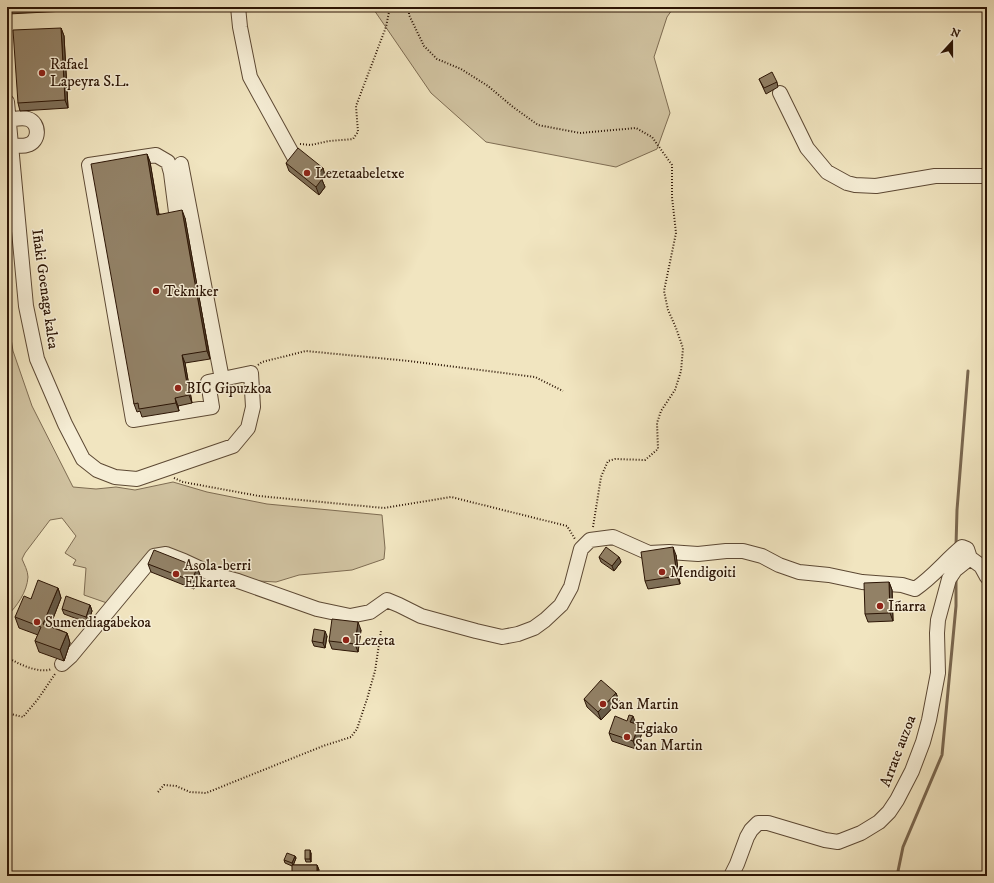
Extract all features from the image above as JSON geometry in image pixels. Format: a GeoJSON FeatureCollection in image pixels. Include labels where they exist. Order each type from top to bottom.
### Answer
{"type":"FeatureCollection","features":[{"type":"Feature","properties":{"kind":"street"},"geometry":{"type":"LineString","coordinates":[[238,7],[240,27],[250,77],[270,111],[290,152]]}},
{"type":"Feature","properties":{"kind":"street"},"geometry":{"type":"LineString","coordinates":[[780,93],[807,148],[827,172],[847,183],[876,186],[935,176],[987,176]]}},
{"type":"Feature","properties":{"kind":"street"},"geometry":{"type":"LineString","coordinates":[[7,102],[8,120],[10,139],[28,145],[35,140],[37,133],[36,126],[30,120],[21,118],[8,120]]}},
{"type":"Feature","properties":{"kind":"street","name":"Iñaki Goenaga kalea"},"geometry":{"type":"LineString","coordinates":[[10,139],[26,306],[37,359],[65,424],[83,459],[97,470],[115,477],[137,479],[233,446],[248,428],[253,407],[251,373]]}},
{"type":"Feature","properties":{"kind":"street"},"geometry":{"type":"LineString","coordinates":[[176,212],[171,173],[168,162],[156,155],[89,165],[133,420],[212,407],[208,382],[251,373]]}},
{"type":"Feature","properties":{"kind":"street"},"geometry":{"type":"LineString","coordinates":[[182,164],[222,379]]}},
{"type":"Feature","properties":{"kind":"street"},"geometry":{"type":"LineString","coordinates":[[62,664],[71,656],[154,556],[166,554],[212,574],[238,581],[317,609],[350,616],[370,612],[387,600],[420,616],[502,637],[518,634],[534,628],[545,620],[561,604],[571,587],[581,549],[590,540],[595,538],[612,537],[649,553],[670,552],[698,554],[743,551],[762,556],[779,565],[798,572],[829,575],[862,582],[902,585],[915,589],[962,553],[981,566],[987,577]]}},
{"type":"Feature","properties":{"kind":"street","name":"Arrate auzoa"},"geometry":{"type":"LineString","coordinates":[[731,876],[747,837],[754,826],[758,823],[768,823],[825,840],[838,842],[861,833],[879,822],[889,812],[912,771],[923,742],[938,673],[938,620],[949,579],[955,570],[962,553]]}},
{"type":"Feature","properties":{"kind":"path"},"geometry":{"type":"LineString","coordinates":[[290,152],[294,144],[311,145],[329,141],[353,139],[358,132],[356,106],[386,27],[390,7]]}},
{"type":"Feature","properties":{"kind":"path"},"geometry":{"type":"LineString","coordinates":[[409,7],[409,15],[424,46],[438,59],[461,69],[488,86],[538,125],[580,132],[636,128],[652,137],[672,165],[672,197],[676,233],[664,291],[668,310],[683,348],[681,371],[675,390],[661,411],[657,423],[658,449],[645,460],[615,459],[608,461],[601,477],[593,525],[595,538]]}},
{"type":"Feature","properties":{"kind":"path"},"geometry":{"type":"LineString","coordinates":[[251,373],[262,362],[306,351],[409,361],[535,378],[563,391]]}},
{"type":"Feature","properties":{"kind":"path"},"geometry":{"type":"LineString","coordinates":[[158,472],[183,482],[259,496],[384,508],[451,497],[567,526],[581,549]]}},
{"type":"Feature","properties":{"kind":"path"},"geometry":{"type":"LineString","coordinates":[[158,792],[164,785],[176,786],[190,792],[206,792],[323,746],[351,737],[357,729],[375,671],[381,631]]}},
{"type":"Feature","properties":{"kind":"path"},"geometry":{"type":"LineString","coordinates":[[7,657],[18,664],[48,671],[62,664]]}},
{"type":"Feature","properties":{"kind":"path"},"geometry":{"type":"LineString","coordinates":[[7,713],[23,717],[38,699],[62,664]]}},
{"type":"Feature","properties":{"kind":"shaded area"},"geometry":{"type":"Polygon","coordinates":[[[372,7],[674,7],[667,17],[654,57],[670,113],[657,149],[616,167],[486,142],[431,93],[372,7]]]}},
{"type":"Feature","properties":{"kind":"shaded area"},"geometry":{"type":"Polygon","coordinates":[[[7,313],[13,351],[32,406],[73,487],[96,489],[116,487],[135,490],[173,482],[207,492],[267,504],[382,515],[385,548],[384,559],[352,570],[299,575],[276,582],[259,581],[236,576],[168,549],[107,603],[84,595],[86,568],[73,565],[76,560],[65,553],[76,536],[62,518],[50,520],[25,553],[22,559],[28,575],[26,588],[18,603],[7,616],[7,313]]]}},
{"type":"Feature","properties":{"kind":"building","name":"Rafael Lapeyra S.L."},"geometry":{"type":"Polygon","coordinates":[[[61,28],[65,100],[18,103],[13,30],[61,28]]]}},
{"type":"Feature","properties":{"kind":"building"},"geometry":{"type":"Polygon","coordinates":[[[772,72],[777,82],[764,88],[759,79],[772,72]]]}},
{"type":"Feature","properties":{"kind":"building","name":"Lezetaabeletxe"},"geometry":{"type":"Polygon","coordinates":[[[298,148],[323,168],[317,175],[322,179],[316,187],[286,163],[298,148]]]}},
{"type":"Feature","properties":{"kind":"building","name":"Tekniker"},"geometry":{"type":"Polygon","coordinates":[[[147,154],[157,215],[182,210],[207,351],[182,355],[189,395],[175,398],[176,403],[139,409],[138,403],[134,404],[91,164],[147,154]]]}},
{"type":"Feature","properties":{"kind":"building"},"geometry":{"type":"Polygon","coordinates":[[[606,547],[619,557],[612,566],[599,557],[606,547]]]}},
{"type":"Feature","properties":{"kind":"building","name":"Mendigoiti"},"geometry":{"type":"Polygon","coordinates":[[[673,547],[677,576],[645,581],[641,552],[673,547]]]}},
{"type":"Feature","properties":{"kind":"building"},"geometry":{"type":"Polygon","coordinates":[[[154,550],[197,567],[192,581],[148,564],[154,550]]]}},
{"type":"Feature","properties":{"kind":"building"},"geometry":{"type":"Polygon","coordinates":[[[38,580],[58,588],[43,624],[67,633],[60,650],[35,641],[41,627],[15,617],[24,596],[31,599],[38,580]]]}},
{"type":"Feature","properties":{"kind":"building","name":"Iñarra"},"geometry":{"type":"Polygon","coordinates":[[[889,582],[890,613],[865,614],[864,583],[889,582]]]}},
{"type":"Feature","properties":{"kind":"building"},"geometry":{"type":"Polygon","coordinates":[[[66,596],[90,605],[86,617],[62,609],[66,596]]]}},
{"type":"Feature","properties":{"kind":"building"},"geometry":{"type":"Polygon","coordinates":[[[332,619],[358,622],[355,644],[329,641],[332,619]]]}},
{"type":"Feature","properties":{"kind":"building"},"geometry":{"type":"Polygon","coordinates":[[[314,629],[325,631],[323,643],[312,641],[314,629]]]}},
{"type":"Feature","properties":{"kind":"building"},"geometry":{"type":"Polygon","coordinates":[[[601,680],[616,693],[598,712],[584,699],[601,680]]]}},
{"type":"Feature","properties":{"kind":"building"},"geometry":{"type":"Polygon","coordinates":[[[629,715],[633,716],[630,722],[639,725],[633,741],[609,733],[615,716],[627,721],[629,715]]]}},
{"type":"Feature","properties":{"kind":"building"},"geometry":{"type":"Polygon","coordinates":[[[305,850],[310,850],[310,859],[305,859],[305,850]]]}},
{"type":"Feature","properties":{"kind":"building"},"geometry":{"type":"Polygon","coordinates":[[[287,853],[295,856],[292,863],[284,860],[287,853]]]}},
{"type":"Feature","properties":{"kind":"building"},"geometry":{"type":"Polygon","coordinates":[[[292,865],[317,865],[317,876],[292,876],[292,865]]]}},
{"type":"Feature","properties":{"kind":"waterway"},"geometry":{"type":"LineString","coordinates":[[956,546],[957,510],[968,371]]}},
{"type":"Feature","properties":{"kind":"waterway"},"geometry":{"type":"LineString","coordinates":[[897,876],[903,847],[942,755],[956,606],[956,579]]}},
{"type":"Feature","properties":{"kind":"place","name":"Rafael Lapeyra S.L."},"geometry":{"type":"Point","coordinates":[42,73]}},
{"type":"Feature","properties":{"kind":"place","name":"Lezetaabeletxe"},"geometry":{"type":"Point","coordinates":[307,173]}},
{"type":"Feature","properties":{"kind":"place","name":"Tekniker"},"geometry":{"type":"Point","coordinates":[156,291]}},
{"type":"Feature","properties":{"kind":"place","name":"BIC Gipuzkoa"},"geometry":{"type":"Point","coordinates":[178,388]}},
{"type":"Feature","properties":{"kind":"place","name":"Mendigoiti"},"geometry":{"type":"Point","coordinates":[662,572]}},
{"type":"Feature","properties":{"kind":"place","name":"Asola-berri Elkartea"},"geometry":{"type":"Point","coordinates":[176,574]}},
{"type":"Feature","properties":{"kind":"place","name":"Iñarra"},"geometry":{"type":"Point","coordinates":[880,606]}},
{"type":"Feature","properties":{"kind":"place","name":"Sumendiagabekoa"},"geometry":{"type":"Point","coordinates":[37,622]}},
{"type":"Feature","properties":{"kind":"place","name":"Lezeta"},"geometry":{"type":"Point","coordinates":[346,640]}},
{"type":"Feature","properties":{"kind":"place","name":"San Martin"},"geometry":{"type":"Point","coordinates":[603,704]}},
{"type":"Feature","properties":{"kind":"place","name":"Egiako San Martin"},"geometry":{"type":"Point","coordinates":[627,737]}}]}
